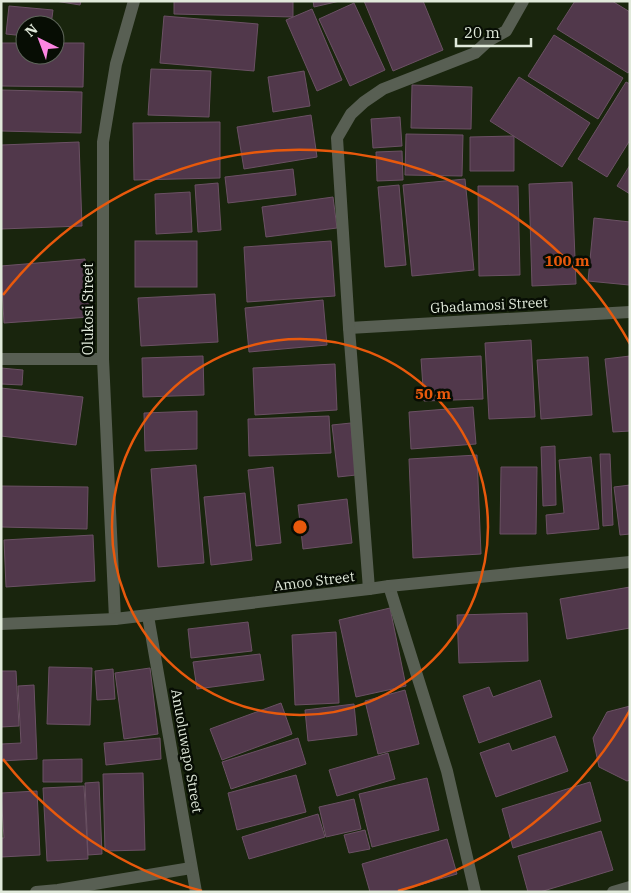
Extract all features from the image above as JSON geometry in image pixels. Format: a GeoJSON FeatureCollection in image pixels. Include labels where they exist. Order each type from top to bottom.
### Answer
{"type":"FeatureCollection","features":[{"type":"Feature","properties":{"kind":"street","name":"Olukosi Street"},"geometry":{"type":"LineString","coordinates":[[115,619],[103,359],[103,142],[116,64],[134,1]]}},
{"type":"Feature","properties":{"kind":"street"},"geometry":{"type":"LineString","coordinates":[[369,589],[337,138],[351,114],[383,89],[475,53],[488,41],[506,31],[523,1]]}},
{"type":"Feature","properties":{"kind":"street","name":"Gbadamosi Street"},"geometry":{"type":"LineString","coordinates":[[349,328],[630,312]]}},
{"type":"Feature","properties":{"kind":"street"},"geometry":{"type":"LineString","coordinates":[[1,359],[103,359]]}},
{"type":"Feature","properties":{"kind":"street","name":"Amoo Street"},"geometry":{"type":"LineString","coordinates":[[1,624],[148,616],[389,586],[630,562]]}},
{"type":"Feature","properties":{"kind":"street"},"geometry":{"type":"LineString","coordinates":[[389,586],[447,771],[475,892]]}},
{"type":"Feature","properties":{"kind":"street","name":"Anuoluwapo Street"},"geometry":{"type":"LineString","coordinates":[[148,616],[196,892]]}},
{"type":"Feature","properties":{"kind":"street"},"geometry":{"type":"LineString","coordinates":[[36,892],[58,891],[191,868]]}},
{"type":"Feature","properties":{"kind":"street"},"geometry":{"type":"LineString","coordinates":[[613,892],[630,887]]}},
{"type":"Feature","properties":{"kind":"building"},"geometry":{"type":"Polygon","coordinates":[[[55,1],[81,1],[80,5],[55,1]]]}},
{"type":"Feature","properties":{"kind":"building"},"geometry":{"type":"Polygon","coordinates":[[[174,1],[293,1],[293,17],[174,14],[174,1]]]}},
{"type":"Feature","properties":{"kind":"building"},"geometry":{"type":"Polygon","coordinates":[[[313,1],[340,1],[314,7],[313,1]]]}},
{"type":"Feature","properties":{"kind":"building"},"geometry":{"type":"Polygon","coordinates":[[[364,1],[423,1],[443,50],[393,71],[364,1]]]}},
{"type":"Feature","properties":{"kind":"building"},"geometry":{"type":"Polygon","coordinates":[[[575,1],[612,1],[630,12],[630,70],[628,73],[557,29],[575,1]]]}},
{"type":"Feature","properties":{"kind":"building"},"geometry":{"type":"Polygon","coordinates":[[[354,3],[385,70],[350,86],[319,19],[354,3]]]}},
{"type":"Feature","properties":{"kind":"building"},"geometry":{"type":"Polygon","coordinates":[[[9,6],[53,10],[52,15],[15,15],[15,35],[6,34],[9,6]]]}},
{"type":"Feature","properties":{"kind":"building"},"geometry":{"type":"Polygon","coordinates":[[[312,9],[342,80],[317,91],[286,20],[312,9]]]}},
{"type":"Feature","properties":{"kind":"building"},"geometry":{"type":"Polygon","coordinates":[[[164,16],[258,24],[254,71],[160,63],[164,16]]]}},
{"type":"Feature","properties":{"kind":"building"},"geometry":{"type":"Polygon","coordinates":[[[554,35],[623,78],[598,119],[528,76],[554,35]]]}},
{"type":"Feature","properties":{"kind":"building"},"geometry":{"type":"Polygon","coordinates":[[[1,43],[15,43],[15,65],[65,65],[65,43],[84,43],[83,87],[1,86],[1,43]]]}},
{"type":"Feature","properties":{"kind":"building"},"geometry":{"type":"Polygon","coordinates":[[[151,69],[211,71],[209,117],[148,115],[151,69]]]}},
{"type":"Feature","properties":{"kind":"building"},"geometry":{"type":"Polygon","coordinates":[[[304,71],[310,106],[273,112],[268,77],[304,71]]]}},
{"type":"Feature","properties":{"kind":"building"},"geometry":{"type":"Polygon","coordinates":[[[519,77],[590,123],[562,167],[490,121],[519,77]]]}},
{"type":"Feature","properties":{"kind":"building"},"geometry":{"type":"Polygon","coordinates":[[[626,82],[630,84],[630,140],[607,177],[578,159],[626,82]]]}},
{"type":"Feature","properties":{"kind":"building"},"geometry":{"type":"Polygon","coordinates":[[[412,85],[472,87],[471,129],[411,128],[412,85]]]}},
{"type":"Feature","properties":{"kind":"building"},"geometry":{"type":"Polygon","coordinates":[[[1,90],[82,92],[81,133],[1,131],[1,90]]]}},
{"type":"Feature","properties":{"kind":"building"},"geometry":{"type":"Polygon","coordinates":[[[311,115],[317,157],[244,169],[237,127],[311,115]]]}},
{"type":"Feature","properties":{"kind":"building"},"geometry":{"type":"Polygon","coordinates":[[[400,117],[402,146],[373,148],[371,119],[400,117]]]}},
{"type":"Feature","properties":{"kind":"building"},"geometry":{"type":"Polygon","coordinates":[[[220,122],[220,178],[134,180],[133,123],[220,122]]]}},
{"type":"Feature","properties":{"kind":"building"},"geometry":{"type":"Polygon","coordinates":[[[406,134],[463,135],[462,176],[405,175],[406,134]]]}},
{"type":"Feature","properties":{"kind":"building"},"geometry":{"type":"Polygon","coordinates":[[[514,136],[514,171],[470,171],[470,137],[514,136]]]}},
{"type":"Feature","properties":{"kind":"building"},"geometry":{"type":"Polygon","coordinates":[[[79,142],[82,226],[1,229],[1,145],[79,142]]]}},
{"type":"Feature","properties":{"kind":"building"},"geometry":{"type":"Polygon","coordinates":[[[402,151],[403,180],[377,181],[376,152],[402,151]]]}},
{"type":"Feature","properties":{"kind":"building"},"geometry":{"type":"Polygon","coordinates":[[[630,165],[630,194],[617,186],[630,165]]]}},
{"type":"Feature","properties":{"kind":"building"},"geometry":{"type":"Polygon","coordinates":[[[293,169],[296,195],[228,203],[225,177],[293,169]]]}},
{"type":"Feature","properties":{"kind":"building"},"geometry":{"type":"Polygon","coordinates":[[[465,179],[474,270],[412,276],[403,185],[465,179]]]}},
{"type":"Feature","properties":{"kind":"building"},"geometry":{"type":"Polygon","coordinates":[[[572,182],[576,284],[532,286],[529,184],[572,182]]]}},
{"type":"Feature","properties":{"kind":"building"},"geometry":{"type":"Polygon","coordinates":[[[218,183],[221,230],[198,232],[195,185],[218,183]]]}},
{"type":"Feature","properties":{"kind":"building"},"geometry":{"type":"Polygon","coordinates":[[[399,185],[406,265],[385,267],[378,187],[399,185]]]}},
{"type":"Feature","properties":{"kind":"building"},"geometry":{"type":"Polygon","coordinates":[[[478,186],[518,186],[520,275],[479,276],[478,186]]]}},
{"type":"Feature","properties":{"kind":"building"},"geometry":{"type":"Polygon","coordinates":[[[190,192],[192,232],[156,234],[155,194],[190,192]]]}},
{"type":"Feature","properties":{"kind":"building"},"geometry":{"type":"Polygon","coordinates":[[[333,197],[337,228],[266,237],[262,207],[333,197]]]}},
{"type":"Feature","properties":{"kind":"building"},"geometry":{"type":"Polygon","coordinates":[[[594,218],[630,222],[629,285],[588,281],[594,218]]]}},
{"type":"Feature","properties":{"kind":"building"},"geometry":{"type":"Polygon","coordinates":[[[135,241],[197,241],[197,287],[135,287],[135,241]]]}},
{"type":"Feature","properties":{"kind":"building"},"geometry":{"type":"Polygon","coordinates":[[[331,241],[335,296],[247,302],[244,247],[331,241]]]}},
{"type":"Feature","properties":{"kind":"building"},"geometry":{"type":"Polygon","coordinates":[[[85,259],[90,317],[4,323],[1,266],[85,259]]]}},
{"type":"Feature","properties":{"kind":"building"},"geometry":{"type":"Polygon","coordinates":[[[215,294],[218,342],[141,346],[138,298],[215,294]]]}},
{"type":"Feature","properties":{"kind":"building"},"geometry":{"type":"Polygon","coordinates":[[[323,300],[327,345],[249,352],[245,308],[323,300]]]}},
{"type":"Feature","properties":{"kind":"building"},"geometry":{"type":"Polygon","coordinates":[[[531,340],[535,417],[489,419],[485,343],[531,340]]]}},
{"type":"Feature","properties":{"kind":"building"},"geometry":{"type":"Polygon","coordinates":[[[203,356],[204,395],[143,397],[142,358],[203,356]]]}},
{"type":"Feature","properties":{"kind":"building"},"geometry":{"type":"Polygon","coordinates":[[[481,356],[483,399],[424,401],[421,359],[481,356]]]}},
{"type":"Feature","properties":{"kind":"building"},"geometry":{"type":"Polygon","coordinates":[[[630,356],[630,431],[613,432],[605,359],[630,356]]]}},
{"type":"Feature","properties":{"kind":"building"},"geometry":{"type":"Polygon","coordinates":[[[588,357],[592,415],[541,419],[537,360],[588,357]]]}},
{"type":"Feature","properties":{"kind":"building"},"geometry":{"type":"Polygon","coordinates":[[[335,364],[337,410],[255,415],[253,368],[335,364]]]}},
{"type":"Feature","properties":{"kind":"building"},"geometry":{"type":"Polygon","coordinates":[[[1,368],[23,370],[22,385],[1,384],[1,368]]]}},
{"type":"Feature","properties":{"kind":"building"},"geometry":{"type":"Polygon","coordinates":[[[1,388],[83,397],[76,445],[1,436],[1,388]]]}},
{"type":"Feature","properties":{"kind":"building"},"geometry":{"type":"Polygon","coordinates":[[[473,407],[476,444],[411,449],[409,412],[473,407]]]}},
{"type":"Feature","properties":{"kind":"building"},"geometry":{"type":"Polygon","coordinates":[[[197,411],[197,449],[145,451],[144,413],[197,411]]]}},
{"type":"Feature","properties":{"kind":"building"},"geometry":{"type":"Polygon","coordinates":[[[329,416],[331,453],[249,456],[248,419],[329,416]]]}},
{"type":"Feature","properties":{"kind":"building"},"geometry":{"type":"Polygon","coordinates":[[[351,423],[356,475],[338,477],[332,425],[351,423]]]}},
{"type":"Feature","properties":{"kind":"building"},"geometry":{"type":"Polygon","coordinates":[[[555,446],[556,505],[543,506],[541,447],[555,446]]]}},
{"type":"Feature","properties":{"kind":"building"},"geometry":{"type":"Polygon","coordinates":[[[600,454],[610,454],[613,525],[603,526],[600,454]]]}},
{"type":"Feature","properties":{"kind":"building"},"geometry":{"type":"Polygon","coordinates":[[[477,455],[481,554],[413,558],[409,459],[477,455]]]}},
{"type":"Feature","properties":{"kind":"building"},"geometry":{"type":"Polygon","coordinates":[[[591,457],[599,529],[547,534],[546,515],[564,513],[559,460],[591,457]]]}},
{"type":"Feature","properties":{"kind":"building"},"geometry":{"type":"Polygon","coordinates":[[[196,465],[204,563],[158,567],[151,469],[196,465]]]}},
{"type":"Feature","properties":{"kind":"building"},"geometry":{"type":"Polygon","coordinates":[[[273,467],[281,543],[256,546],[248,470],[273,467]]]}},
{"type":"Feature","properties":{"kind":"building"},"geometry":{"type":"Polygon","coordinates":[[[501,467],[537,467],[536,534],[500,534],[501,467]]]}},
{"type":"Feature","properties":{"kind":"building"},"geometry":{"type":"Polygon","coordinates":[[[630,485],[630,534],[620,535],[614,487],[630,485]]]}},
{"type":"Feature","properties":{"kind":"building"},"geometry":{"type":"Polygon","coordinates":[[[1,486],[88,487],[87,529],[1,527],[1,486]]]}},
{"type":"Feature","properties":{"kind":"building"},"geometry":{"type":"Polygon","coordinates":[[[245,493],[252,560],[211,565],[204,497],[245,493]]]}},
{"type":"Feature","properties":{"kind":"building"},"geometry":{"type":"Polygon","coordinates":[[[347,499],[352,543],[303,549],[298,505],[347,499]]]}},
{"type":"Feature","properties":{"kind":"building"},"geometry":{"type":"Polygon","coordinates":[[[93,535],[95,581],[6,587],[4,540],[93,535]]]}},
{"type":"Feature","properties":{"kind":"building"},"geometry":{"type":"Polygon","coordinates":[[[630,587],[630,628],[567,639],[560,599],[630,587]]]}},
{"type":"Feature","properties":{"kind":"building"},"geometry":{"type":"Polygon","coordinates":[[[390,608],[406,686],[356,697],[339,620],[390,608]]]}},
{"type":"Feature","properties":{"kind":"building"},"geometry":{"type":"Polygon","coordinates":[[[527,613],[528,661],[459,663],[457,615],[527,613]]]}},
{"type":"Feature","properties":{"kind":"building"},"geometry":{"type":"Polygon","coordinates":[[[248,622],[252,651],[191,658],[188,629],[248,622]]]}},
{"type":"Feature","properties":{"kind":"building"},"geometry":{"type":"Polygon","coordinates":[[[336,632],[339,703],[295,705],[292,635],[336,632]]]}},
{"type":"Feature","properties":{"kind":"building"},"geometry":{"type":"Polygon","coordinates":[[[260,654],[264,680],[197,689],[193,662],[260,654]]]}},
{"type":"Feature","properties":{"kind":"building"},"geometry":{"type":"Polygon","coordinates":[[[49,667],[92,668],[90,725],[47,724],[49,667]]]}},
{"type":"Feature","properties":{"kind":"building"},"geometry":{"type":"Polygon","coordinates":[[[150,668],[158,734],[124,739],[115,673],[150,668]]]}},
{"type":"Feature","properties":{"kind":"building"},"geometry":{"type":"Polygon","coordinates":[[[113,669],[115,699],[97,700],[95,671],[113,669]]]}},
{"type":"Feature","properties":{"kind":"building"},"geometry":{"type":"Polygon","coordinates":[[[1,671],[16,671],[19,726],[1,727],[1,671]]]}},
{"type":"Feature","properties":{"kind":"building"},"geometry":{"type":"Polygon","coordinates":[[[540,680],[552,717],[479,743],[463,696],[489,687],[493,697],[540,680]]]}},
{"type":"Feature","properties":{"kind":"building"},"geometry":{"type":"Polygon","coordinates":[[[34,685],[37,759],[1,761],[1,744],[21,743],[18,686],[34,685]]]}},
{"type":"Feature","properties":{"kind":"building"},"geometry":{"type":"Polygon","coordinates":[[[405,690],[419,744],[378,754],[365,701],[405,690]]]}},
{"type":"Feature","properties":{"kind":"building"},"geometry":{"type":"Polygon","coordinates":[[[281,703],[292,734],[222,760],[210,729],[281,703]]]}},
{"type":"Feature","properties":{"kind":"building"},"geometry":{"type":"Polygon","coordinates":[[[354,704],[357,735],[308,741],[305,710],[354,704]]]}},
{"type":"Feature","properties":{"kind":"building"},"geometry":{"type":"Polygon","coordinates":[[[630,706],[630,780],[627,781],[599,767],[593,738],[607,712],[630,706]]]}},
{"type":"Feature","properties":{"kind":"building"},"geometry":{"type":"Polygon","coordinates":[[[555,736],[568,771],[496,797],[480,753],[509,743],[512,751],[555,736]]]}},
{"type":"Feature","properties":{"kind":"building"},"geometry":{"type":"Polygon","coordinates":[[[160,738],[161,759],[106,765],[104,743],[160,738]]]}},
{"type":"Feature","properties":{"kind":"building"},"geometry":{"type":"Polygon","coordinates":[[[298,738],[306,764],[231,789],[222,762],[298,738]]]}},
{"type":"Feature","properties":{"kind":"building"},"geometry":{"type":"Polygon","coordinates":[[[388,753],[395,779],[337,796],[329,770],[388,753]]]}},
{"type":"Feature","properties":{"kind":"building"},"geometry":{"type":"Polygon","coordinates":[[[82,759],[82,782],[43,782],[43,760],[82,759]]]}},
{"type":"Feature","properties":{"kind":"building"},"geometry":{"type":"Polygon","coordinates":[[[143,773],[145,850],[105,851],[103,774],[143,773]]]}},
{"type":"Feature","properties":{"kind":"building"},"geometry":{"type":"Polygon","coordinates":[[[296,775],[306,812],[237,830],[228,793],[296,775]]]}},
{"type":"Feature","properties":{"kind":"building"},"geometry":{"type":"Polygon","coordinates":[[[427,778],[439,830],[372,847],[359,794],[427,778]]]}},
{"type":"Feature","properties":{"kind":"building"},"geometry":{"type":"Polygon","coordinates":[[[99,782],[102,854],[88,855],[85,783],[99,782]]]}},
{"type":"Feature","properties":{"kind":"building"},"geometry":{"type":"Polygon","coordinates":[[[590,782],[601,821],[513,848],[502,809],[590,782]]]}},
{"type":"Feature","properties":{"kind":"building"},"geometry":{"type":"Polygon","coordinates":[[[84,786],[88,859],[47,861],[43,788],[84,786]]]}},
{"type":"Feature","properties":{"kind":"building"},"geometry":{"type":"Polygon","coordinates":[[[37,791],[40,855],[1,857],[1,838],[4,838],[1,793],[37,791]]]}},
{"type":"Feature","properties":{"kind":"building"},"geometry":{"type":"Polygon","coordinates":[[[354,799],[361,829],[326,837],[319,807],[354,799]]]}},
{"type":"Feature","properties":{"kind":"building"},"geometry":{"type":"Polygon","coordinates":[[[318,814],[325,837],[249,859],[242,837],[318,814]]]}},
{"type":"Feature","properties":{"kind":"building"},"geometry":{"type":"Polygon","coordinates":[[[365,830],[370,849],[349,853],[344,835],[365,830]]]}},
{"type":"Feature","properties":{"kind":"building"},"geometry":{"type":"Polygon","coordinates":[[[601,831],[613,870],[540,892],[528,892],[518,856],[601,831]]]}},
{"type":"Feature","properties":{"kind":"building"},"geometry":{"type":"Polygon","coordinates":[[[447,839],[457,874],[395,892],[370,892],[362,864],[447,839]]]}}]}
